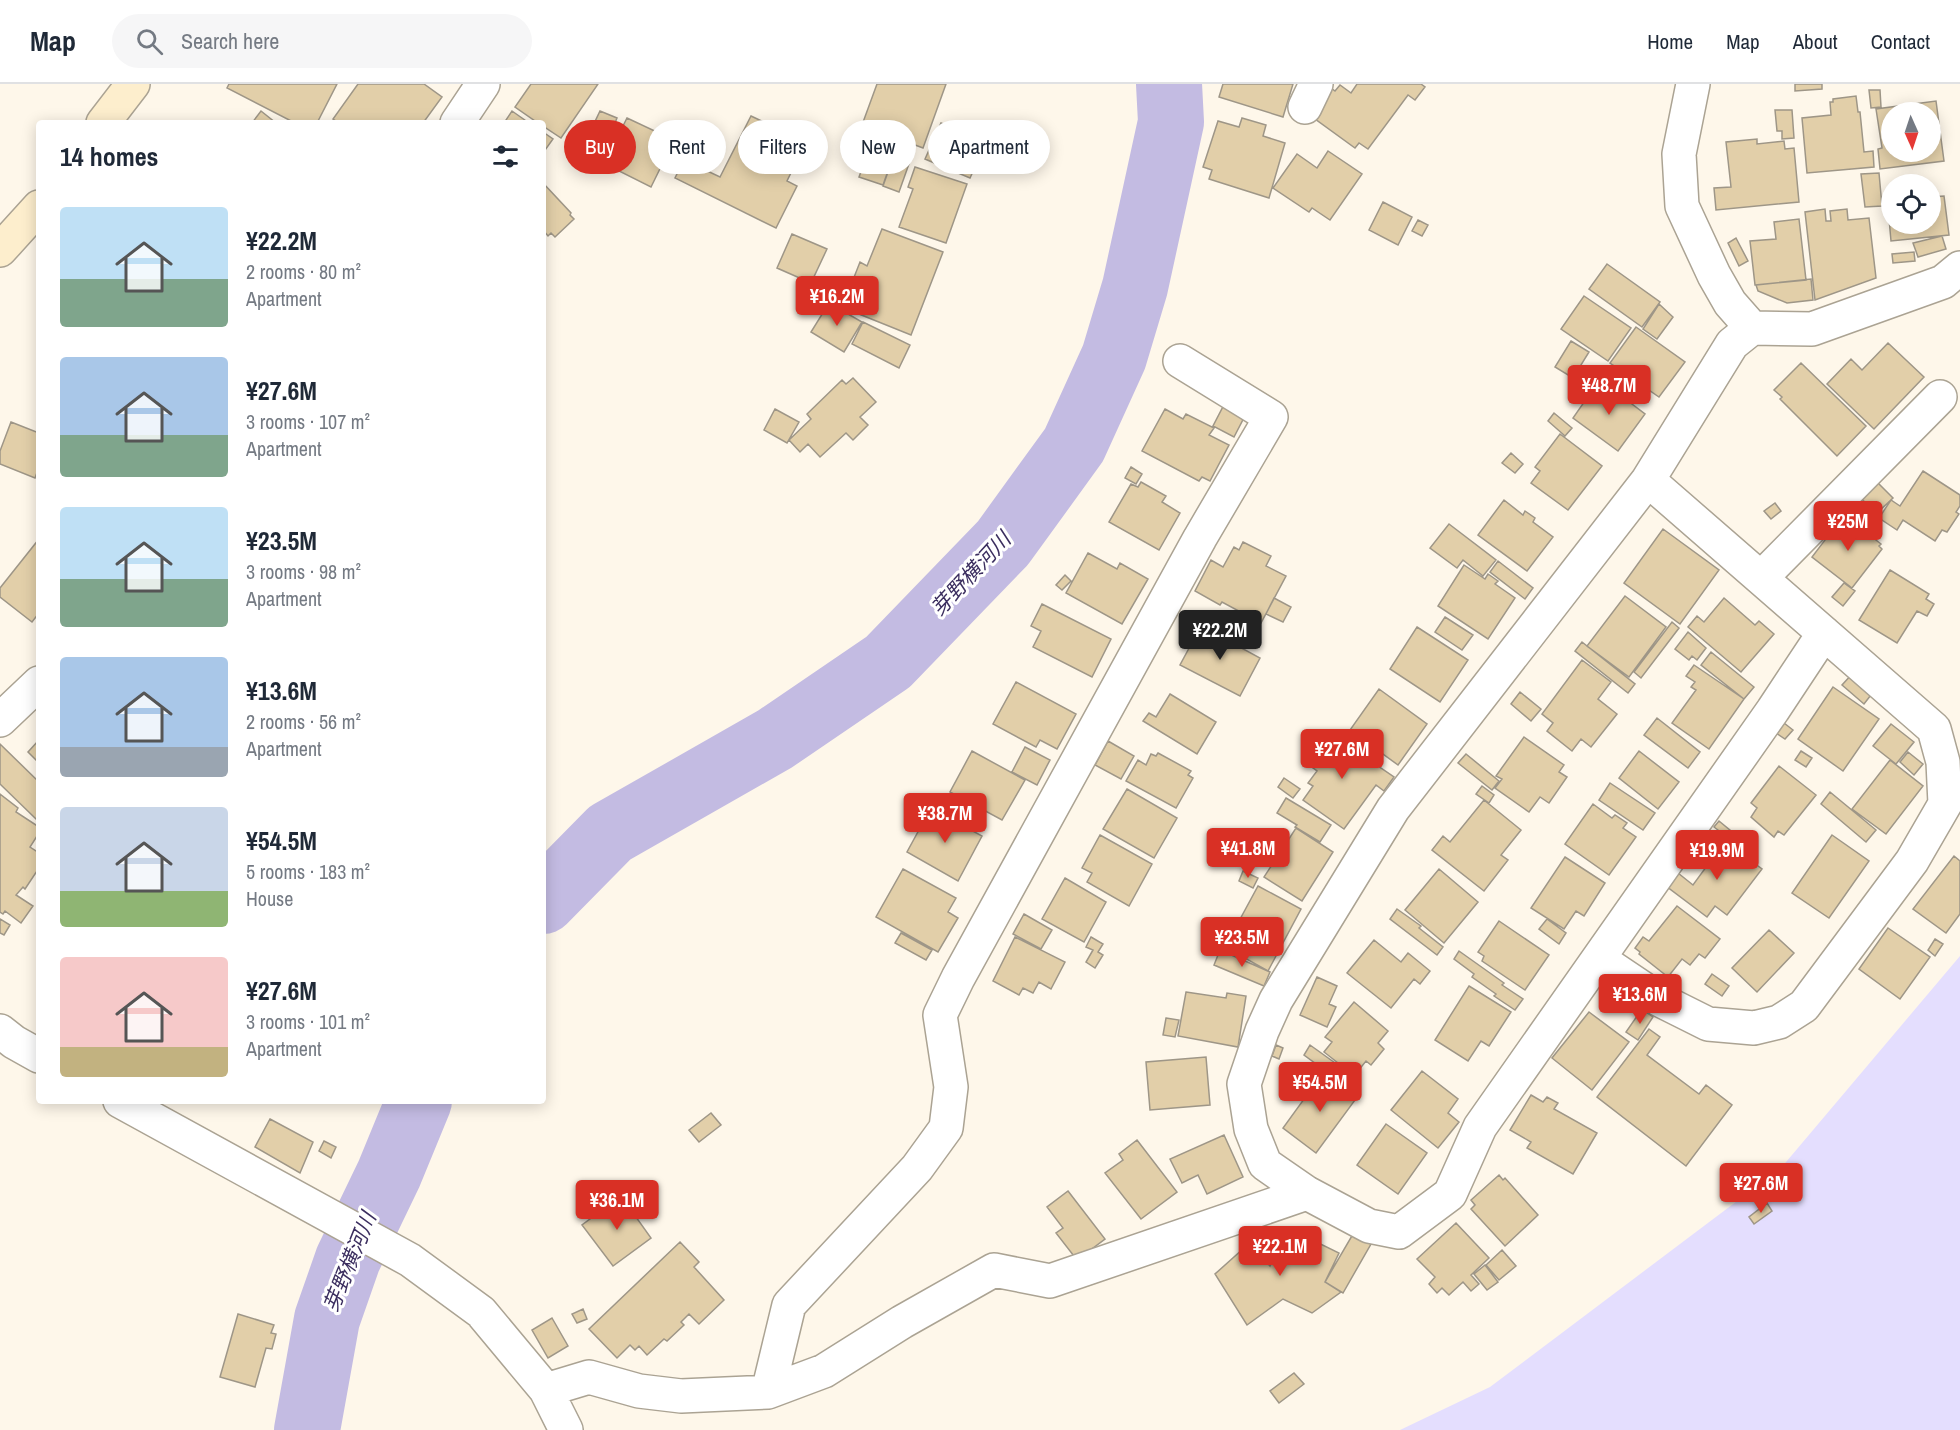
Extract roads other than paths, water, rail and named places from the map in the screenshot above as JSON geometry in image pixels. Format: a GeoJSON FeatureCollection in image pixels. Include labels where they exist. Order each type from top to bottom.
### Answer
{"type":"FeatureCollection","features":[{"type":"Feature","properties":{"kind":"main road"},"geometry":{"type":"LineString","coordinates":[[105,120],[133,84]]}},
{"type":"Feature","properties":{"kind":"main road"},"geometry":{"type":"LineString","coordinates":[[0,250],[36,210]]}},
{"type":"Feature","properties":{"kind":"street"},"geometry":{"type":"LineString","coordinates":[[460,120],[483,84]]}},
{"type":"Feature","properties":{"kind":"street"},"geometry":{"type":"LineString","coordinates":[[1693,84],[1678,154],[1682,206],[1714,275],[1730,303],[1752,328]]}},
{"type":"Feature","properties":{"kind":"street"},"geometry":{"type":"LineString","coordinates":[[1824,633],[1773,710],[1480,1127],[1450,1194],[1399,1232],[1369,1226],[1307,1193],[1265,1164],[1251,1130],[1244,1084],[1262,1030],[1276,1000],[1393,808],[1648,480],[1732,344],[1752,328],[1812,329],[1943,282],[1960,268]]}},
{"type":"Feature","properties":{"kind":"street"},"geometry":{"type":"LineString","coordinates":[[768,1392],[789,1305],[917,1168],[946,1128],[951,1088],[940,1016],[964,968],[1194,548],[1271,417],[1180,361]]}},
{"type":"Feature","properties":{"kind":"street"},"geometry":{"type":"LineString","coordinates":[[1761,578],[1940,398]]}},
{"type":"Feature","properties":{"kind":"street"},"geometry":{"type":"LineString","coordinates":[[1599,959],[1660,1000],[1708,1024],[1754,1028],[1779,1022],[1804,1006],[1912,861],[1945,804],[1943,762],[1934,729],[1648,480]]}},
{"type":"Feature","properties":{"kind":"street"},"geometry":{"type":"LineString","coordinates":[[0,720],[36,685]]}},
{"type":"Feature","properties":{"kind":"street"},"geometry":{"type":"LineString","coordinates":[[0,1031],[36,1054]]}},
{"type":"Feature","properties":{"kind":"street"},"geometry":{"type":"LineString","coordinates":[[125,1104],[410,1260],[481,1312],[546,1390],[566,1430]]}},
{"type":"Feature","properties":{"kind":"street"},"geometry":{"type":"LineString","coordinates":[[546,1390],[589,1377],[639,1391],[681,1396],[768,1392],[824,1371],[902,1322],[994,1270],[1050,1281],[1307,1193]]}},
{"type":"Feature","properties":{"kind":"waterway","name":"芽野横河川"},"geometry":{"type":"LineString","coordinates":[[546,898],[610,833],[775,739],[888,662],[1003,543],[1074,445],[1114,357],[1135,287],[1171,122],[1169,84]]}},
{"type":"Feature","properties":{"kind":"waterway","name":"芽野横河川"},"geometry":{"type":"LineString","coordinates":[[307,1430],[327,1319],[348,1259],[389,1174],[418,1104]]}}]}
